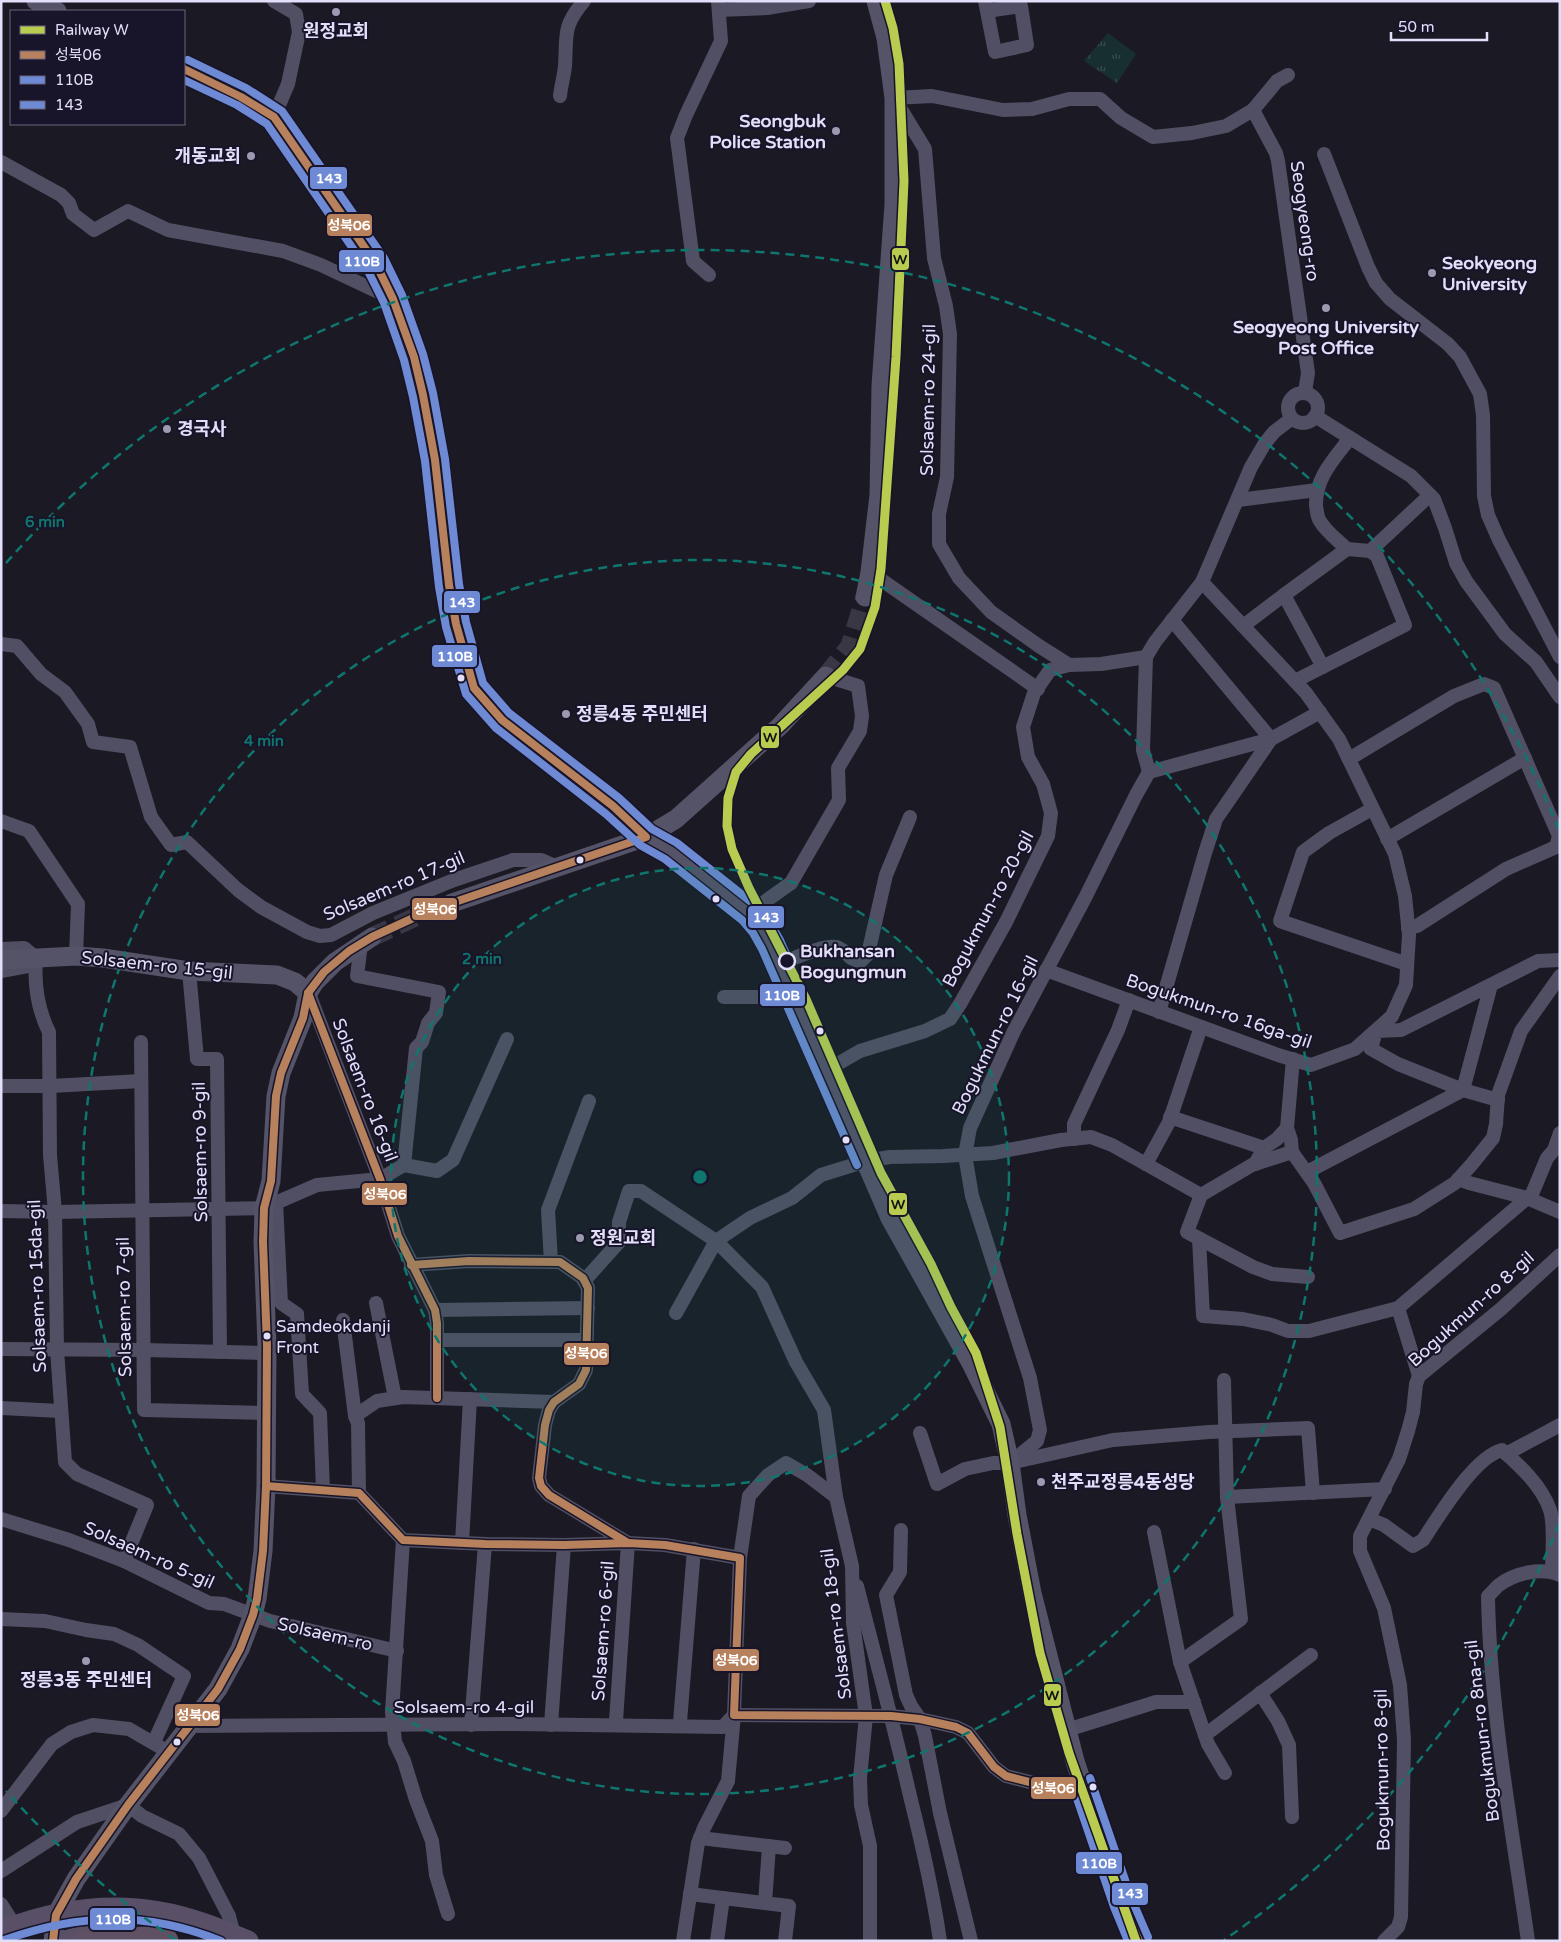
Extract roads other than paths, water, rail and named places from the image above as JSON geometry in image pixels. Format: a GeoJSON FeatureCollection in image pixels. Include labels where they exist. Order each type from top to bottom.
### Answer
{"type":"FeatureCollection","features":[{"type":"Feature","properties":{"kind":"highway"},"geometry":{"type":"LineString","coordinates":[[87,1941],[149,1939],[166,1941]]}},
{"type":"Feature","properties":{"kind":"main road"},"geometry":{"type":"LineString","coordinates":[[36,1],[55,10]]}},
{"type":"Feature","properties":{"kind":"main road"},"geometry":{"type":"LineString","coordinates":[[865,597],[870,572],[879,496],[881,386],[894,204],[894,98],[886,38],[876,1]]}},
{"type":"Feature","properties":{"kind":"main road"},"geometry":{"type":"LineString","coordinates":[[185,69],[226,88],[274,117],[376,264],[393,299],[414,357],[423,395],[434,460],[448,585],[456,624],[474,688],[502,720],[597,792],[646,837],[671,851],[749,913],[761,928],[780,964],[890,1218],[971,1363],[1001,1424],[1010,1464],[1017,1515],[1032,1593],[1067,1730],[1081,1781],[1123,1904],[1139,1941]]}},
{"type":"Feature","properties":{"kind":"main road"},"geometry":{"type":"LineString","coordinates":[[452,903],[646,837],[676,819],[780,726],[826,676]]}},
{"type":"Feature","properties":{"kind":"main road","name":"Solsaem-ro"},"geometry":{"type":"LineString","coordinates":[[53,1941],[56,1914],[76,1879],[128,1805],[160,1748],[190,1726],[226,1676],[240,1649],[253,1616],[257,1599],[262,1551],[266,1486],[270,1205],[276,1096],[282,1074],[303,1018],[308,993],[324,972],[367,940]]}},
{"type":"Feature","properties":{"kind":"main road","name":"Solsaem-ro 15-gil"},"geometry":{"type":"LineString","coordinates":[[2,951],[36,958],[76,956],[103,958],[189,971],[277,975],[295,982],[308,993]]}},
{"type":"Feature","properties":{"kind":"main road"},"geometry":{"type":"LineString","coordinates":[[8,1929],[56,1914],[100,1907],[128,1908],[201,1922],[241,1938]]}},
{"type":"Feature","properties":{"kind":"main road"},"geometry":{"type":"LineString","coordinates":[[65,1941],[98,1934],[152,1936],[166,1941]]}},
{"type":"Feature","properties":{"kind":"street"},"geometry":{"type":"LineString","coordinates":[[560,96],[565,66],[565,32],[572,15],[584,1]]}},
{"type":"Feature","properties":{"kind":"street"},"geometry":{"type":"LineString","coordinates":[[709,275],[693,262],[677,138],[721,41],[718,6],[767,8],[809,1]]}},
{"type":"Feature","properties":{"kind":"street"},"geometry":{"type":"LineString","coordinates":[[274,117],[288,84],[299,32],[296,14],[284,3]]}},
{"type":"Feature","properties":{"kind":"street"},"geometry":{"type":"LineString","coordinates":[[894,98],[932,96],[1003,110],[1032,109],[1069,99],[1100,99],[1121,118],[1153,137],[1192,133],[1226,126],[1253,110],[1272,85],[1288,75]]}},
{"type":"Feature","properties":{"kind":"street","name":"Solsaem-ro 24-gil"},"geometry":{"type":"LineString","coordinates":[[894,98],[925,149],[934,258],[946,306],[950,334],[947,477],[939,514],[939,544],[959,578],[991,612],[1069,665]]}},
{"type":"Feature","properties":{"kind":"street","name":"Seogyeong-ro"},"geometry":{"type":"LineString","coordinates":[[1253,110],[1276,153],[1278,161],[1308,373],[1305,392]]}},
{"type":"Feature","properties":{"kind":"street","name":"Seogyeong-ro"},"geometry":{"type":"LineString","coordinates":[[1324,154],[1376,283],[1390,298],[1448,344],[1460,357],[1480,394],[1483,415],[1484,496],[1488,515],[1560,657]]}},
{"type":"Feature","properties":{"kind":"street"},"geometry":{"type":"LineString","coordinates":[[1,162],[61,195],[69,203],[73,214],[94,230],[128,211],[168,230],[284,251],[321,265],[393,299]]}},
{"type":"Feature","properties":{"kind":"street"},"geometry":{"type":"LineString","coordinates":[[1305,392],[1312,395],[1318,403],[1315,416],[1306,423],[1292,419],[1287,409],[1290,399],[1298,393],[1305,392]]}},
{"type":"Feature","properties":{"kind":"street"},"geometry":{"type":"LineString","coordinates":[[1315,416],[1411,476],[1434,499],[1456,563],[1466,581],[1509,638],[1536,662],[1560,697]]}},
{"type":"Feature","properties":{"kind":"street"},"geometry":{"type":"LineString","coordinates":[[1292,419],[1274,432],[1265,443],[1252,467],[1202,582],[1146,657],[1143,750],[1149,772],[1270,739],[1320,712]]}},
{"type":"Feature","properties":{"kind":"street"},"geometry":{"type":"LineString","coordinates":[[1295,681],[1405,624],[1377,556],[1370,551],[1348,549],[1320,523],[1317,510],[1317,490],[1322,476],[1350,438]]}},
{"type":"Feature","properties":{"kind":"street"},"geometry":{"type":"LineString","coordinates":[[1238,500],[1317,490]]}},
{"type":"Feature","properties":{"kind":"street"},"geometry":{"type":"LineString","coordinates":[[1370,551],[1430,495]]}},
{"type":"Feature","properties":{"kind":"street"},"geometry":{"type":"LineString","coordinates":[[1243,626],[1348,549]]}},
{"type":"Feature","properties":{"kind":"street"},"geometry":{"type":"LineString","coordinates":[[870,572],[1038,689]]}},
{"type":"Feature","properties":{"kind":"street","name":"Bogukmun-ro 16ga-gil"},"geometry":{"type":"LineString","coordinates":[[1046,970],[1311,1065],[1355,1049],[1392,1016],[1406,985],[1408,928],[1405,896],[1395,854],[1340,739],[1295,681],[1202,582]]}},
{"type":"Feature","properties":{"kind":"street"},"geometry":{"type":"LineString","coordinates":[[1284,595],[1323,667]]}},
{"type":"Feature","properties":{"kind":"street"},"geometry":{"type":"LineString","coordinates":[[1172,620],[1270,739]]}},
{"type":"Feature","properties":{"kind":"street","name":"Solsaem-ro 17-gil"},"geometry":{"type":"LineString","coordinates":[[1,644],[18,646],[41,674],[65,692],[88,724],[93,742],[130,747],[151,817],[172,845],[187,842],[238,890],[260,907],[307,932],[320,936],[331,935],[372,913],[454,880],[513,860],[541,860],[557,867]]}},
{"type":"Feature","properties":{"kind":"street"},"geometry":{"type":"LineString","coordinates":[[1069,665],[1101,664],[1146,657]]}},
{"type":"Feature","properties":{"kind":"street","name":"Bogukmun-ro 20-gil"},"geometry":{"type":"LineString","coordinates":[[827,1070],[860,1051],[925,1032],[950,1019],[1006,922],[1048,836],[1051,812],[1043,784],[1028,757],[1023,727],[1038,689],[1050,670],[1069,665]]}},
{"type":"Feature","properties":{"kind":"street"},"geometry":{"type":"LineString","coordinates":[[749,913],[791,883],[839,800],[838,768],[860,731],[862,716],[858,686],[826,676]]}},
{"type":"Feature","properties":{"kind":"street"},"geometry":{"type":"LineString","coordinates":[[1348,758],[1454,696],[1484,684],[1494,688],[1559,836],[1556,847],[1506,869],[1417,926],[1408,928]]}},
{"type":"Feature","properties":{"kind":"street"},"geometry":{"type":"LineString","coordinates":[[1160,1012],[1216,819],[1270,739]]}},
{"type":"Feature","properties":{"kind":"street"},"geometry":{"type":"LineString","coordinates":[[1387,839],[1525,758]]}},
{"type":"Feature","properties":{"kind":"street","name":"Bogukmun-ro 16-gil"},"geometry":{"type":"LineString","coordinates":[[1010,1464],[1037,1442],[1040,1430],[1030,1378],[972,1196],[965,1155],[970,1128],[1014,1031],[1149,772]]}},
{"type":"Feature","properties":{"kind":"street"},"geometry":{"type":"LineString","coordinates":[[1372,809],[1329,833],[1303,852],[1280,921],[1407,964]]}},
{"type":"Feature","properties":{"kind":"street"},"geometry":{"type":"LineString","coordinates":[[780,964],[831,945],[840,948],[852,960],[862,961],[868,954],[886,875],[910,817]]}},
{"type":"Feature","properties":{"kind":"street"},"geometry":{"type":"LineString","coordinates":[[1,822],[29,831],[78,904],[76,956]]}},
{"type":"Feature","properties":{"kind":"street","name":"Solsaem-ro"},"geometry":{"type":"LineString","coordinates":[[367,940],[357,976],[439,992],[436,1013],[428,1023],[422,1042],[416,1048],[404,1165]]}},
{"type":"Feature","properties":{"kind":"street"},"geometry":{"type":"LineString","coordinates":[[1,971],[28,966],[36,958]]}},
{"type":"Feature","properties":{"kind":"street","name":"Solsaem-ro 15da-gil"},"geometry":{"type":"LineString","coordinates":[[36,958],[35,980],[40,1016],[49,1032],[51,1086],[50,1155],[55,1212],[57,1350],[65,1462],[77,1474],[147,1505],[124,1561]]}},
{"type":"Feature","properties":{"kind":"street"},"geometry":{"type":"LineString","coordinates":[[1498,1100],[1463,1090],[1398,1064],[1371,1049],[1376,1031],[1401,1030],[1538,961],[1560,960]]}},
{"type":"Feature","properties":{"kind":"street","name":"Solsaem-ro 9-gil"},"geometry":{"type":"LineString","coordinates":[[189,971],[197,1059],[217,1059],[220,1352]]}},
{"type":"Feature","properties":{"kind":"street"},"geometry":{"type":"LineString","coordinates":[[1293,1059],[1287,1128],[1292,1140],[1292,1152],[1314,1183],[1340,1233],[1414,1209],[1458,1179],[1493,1138],[1498,1095],[1521,1031],[1560,976]]}},
{"type":"Feature","properties":{"kind":"street"},"geometry":{"type":"LineString","coordinates":[[1307,1172],[1463,1090],[1490,985]]}},
{"type":"Feature","properties":{"kind":"street"},"geometry":{"type":"LineString","coordinates":[[724,997],[773,997],[792,991]]}},
{"type":"Feature","properties":{"kind":"street","name":"Solsaem-ro 16-gil"},"geometry":{"type":"LineString","coordinates":[[308,993],[380,1179],[398,1236],[434,1310],[438,1323],[437,1398]]}},
{"type":"Feature","properties":{"kind":"street"},"geometry":{"type":"LineString","coordinates":[[1074,1139],[1074,1124],[1118,1030],[1129,1000]]}},
{"type":"Feature","properties":{"kind":"street"},"geometry":{"type":"LineString","coordinates":[[1146,1164],[1170,1117],[1201,1027]]}},
{"type":"Feature","properties":{"kind":"street"},"geometry":{"type":"LineString","coordinates":[[1,1211],[220,1209],[270,1205],[317,1184],[380,1179],[404,1165],[438,1171],[453,1160],[507,1039]]}},
{"type":"Feature","properties":{"kind":"street","name":"Solsaem-ro 7-gil"},"geometry":{"type":"LineString","coordinates":[[142,1042],[144,1410],[266,1413]]}},
{"type":"Feature","properties":{"kind":"street"},"geometry":{"type":"LineString","coordinates":[[1,1086],[51,1086],[142,1081]]}},
{"type":"Feature","properties":{"kind":"street"},"geometry":{"type":"LineString","coordinates":[[551,1262],[548,1210],[589,1102]]}},
{"type":"Feature","properties":{"kind":"street"},"geometry":{"type":"LineString","coordinates":[[1170,1117],[1264,1148]]}},
{"type":"Feature","properties":{"kind":"street"},"geometry":{"type":"LineString","coordinates":[[1255,1164],[1264,1148],[1277,1139],[1287,1128]]}},
{"type":"Feature","properties":{"kind":"street"},"geometry":{"type":"LineString","coordinates":[[1199,1238],[1203,1316],[1243,1319],[1272,1325],[1288,1331],[1309,1330],[1398,1308],[1532,1194],[1547,1158],[1554,1150],[1560,1132]]}},
{"type":"Feature","properties":{"kind":"street"},"geometry":{"type":"LineString","coordinates":[[676,1313],[717,1240],[750,1218],[792,1198],[821,1175],[866,1161],[890,1157],[993,1153],[1090,1137],[1112,1144],[1200,1195]]}},
{"type":"Feature","properties":{"kind":"street"},"geometry":{"type":"LineString","coordinates":[[1292,1152],[1255,1164],[1200,1195],[1187,1232],[1253,1267],[1272,1274],[1308,1277]]}},
{"type":"Feature","properties":{"kind":"street"},"geometry":{"type":"LineString","coordinates":[[1458,1179],[1527,1198],[1560,1212]]}},
{"type":"Feature","properties":{"kind":"street","name":"Solsaem-ro 18-gil"},"geometry":{"type":"LineString","coordinates":[[584,1281],[620,1242],[619,1222],[629,1191],[641,1190],[717,1240],[762,1287],[796,1362],[824,1410],[836,1497],[852,1566],[853,1623],[866,1716],[860,1778],[861,1804],[870,1846],[870,1941]]}},
{"type":"Feature","properties":{"kind":"street"},"geometry":{"type":"LineString","coordinates":[[270,1205],[281,1303],[297,1314],[302,1394],[320,1413],[323,1490]]}},
{"type":"Feature","properties":{"kind":"street","name":"Bogukmun-ro 8-gil"},"geometry":{"type":"LineString","coordinates":[[1391,1938],[1401,1917],[1404,1740],[1400,1685],[1384,1608],[1360,1551],[1360,1536],[1399,1459],[1408,1430],[1419,1376],[1501,1309],[1560,1255]]}},
{"type":"Feature","properties":{"kind":"street"},"geometry":{"type":"LineString","coordinates":[[411,1265],[469,1260],[560,1262],[582,1278],[588,1288],[586,1370],[579,1384],[554,1402],[549,1410],[545,1425],[540,1478],[541,1486],[549,1494],[628,1543]]}},
{"type":"Feature","properties":{"kind":"street"},"geometry":{"type":"LineString","coordinates":[[376,1303],[395,1398]]}},
{"type":"Feature","properties":{"kind":"street"},"geometry":{"type":"LineString","coordinates":[[434,1310],[588,1308]]}},
{"type":"Feature","properties":{"kind":"street"},"geometry":{"type":"LineString","coordinates":[[1398,1308],[1419,1376]]}},
{"type":"Feature","properties":{"kind":"street"},"geometry":{"type":"LineString","coordinates":[[343,1320],[355,1416],[358,1423],[359,1493]]}},
{"type":"Feature","properties":{"kind":"street"},"geometry":{"type":"LineString","coordinates":[[438,1340],[586,1340]]}},
{"type":"Feature","properties":{"kind":"street"},"geometry":{"type":"LineString","coordinates":[[1,1350],[144,1350],[267,1353]]}},
{"type":"Feature","properties":{"kind":"street"},"geometry":{"type":"LineString","coordinates":[[1180,1662],[1241,1619],[1227,1497],[1224,1380]]}},
{"type":"Feature","properties":{"kind":"street"},"geometry":{"type":"LineString","coordinates":[[355,1416],[377,1400],[395,1398],[554,1402]]}},
{"type":"Feature","properties":{"kind":"street"},"geometry":{"type":"LineString","coordinates":[[462,1543],[470,1399]]}},
{"type":"Feature","properties":{"kind":"street"},"geometry":{"type":"LineString","coordinates":[[1,1408],[60,1411]]}},
{"type":"Feature","properties":{"kind":"street"},"geometry":{"type":"LineString","coordinates":[[1506,1454],[1560,1425]]}},
{"type":"Feature","properties":{"kind":"street"},"geometry":{"type":"LineString","coordinates":[[920,1433],[937,1484],[964,1469],[993,1463],[1010,1464],[1113,1440],[1308,1428],[1314,1493]]}},
{"type":"Feature","properties":{"kind":"street"},"geometry":{"type":"LineString","coordinates":[[1369,1519],[1384,1525],[1412,1546],[1423,1540],[1470,1474],[1493,1452],[1502,1450],[1522,1468],[1544,1496],[1550,1511],[1556,1573]]}},
{"type":"Feature","properties":{"kind":"street"},"geometry":{"type":"LineString","coordinates":[[682,1941],[700,1838],[728,1781],[734,1716],[740,1558],[749,1496],[768,1475],[786,1463],[807,1475],[836,1497]]}},
{"type":"Feature","properties":{"kind":"street"},"geometry":{"type":"LineString","coordinates":[[266,1486],[359,1493],[403,1540],[392,1712],[393,1726],[395,1742],[432,1841],[436,1875],[448,1914]]}},
{"type":"Feature","properties":{"kind":"street"},"geometry":{"type":"LineString","coordinates":[[1227,1497],[1385,1488]]}},
{"type":"Feature","properties":{"kind":"street","name":"Solsaem-ro 5-gil"},"geometry":{"type":"LineString","coordinates":[[1,1519],[69,1540],[124,1561],[209,1604],[224,1604],[253,1616]]}},
{"type":"Feature","properties":{"kind":"street"},"geometry":{"type":"LineString","coordinates":[[901,1530],[900,1572],[886,1595],[906,1695],[920,1719],[971,1941]]}},
{"type":"Feature","properties":{"kind":"street"},"geometry":{"type":"LineString","coordinates":[[1154,1532],[1180,1662],[1208,1744],[1224,1773]]}},
{"type":"Feature","properties":{"kind":"street","name":"Solsaem-ro 6-gil"},"geometry":{"type":"LineString","coordinates":[[403,1540],[564,1546],[628,1543],[665,1545],[740,1558]]}},
{"type":"Feature","properties":{"kind":"street","name":"Solsaem-ro 6-gil"},"geometry":{"type":"LineString","coordinates":[[616,1721],[628,1543]]}},
{"type":"Feature","properties":{"kind":"street"},"geometry":{"type":"LineString","coordinates":[[471,1725],[485,1544]]}},
{"type":"Feature","properties":{"kind":"street"},"geometry":{"type":"LineString","coordinates":[[551,1725],[564,1546]]}},
{"type":"Feature","properties":{"kind":"street"},"geometry":{"type":"LineString","coordinates":[[680,1722],[694,1549]]}},
{"type":"Feature","properties":{"kind":"street"},"geometry":{"type":"LineString","coordinates":[[852,1566],[921,1842],[940,1941]]}},
{"type":"Feature","properties":{"kind":"street","name":"Bogukmun-ro 8na-gil"},"geometry":{"type":"LineString","coordinates":[[1528,1941],[1489,1645],[1488,1596],[1499,1585],[1526,1572],[1556,1573]]}},
{"type":"Feature","properties":{"kind":"street","name":"Solsaem-ro"},"geometry":{"type":"LineString","coordinates":[[253,1616],[270,1622],[397,1652]]}},
{"type":"Feature","properties":{"kind":"street"},"geometry":{"type":"LineString","coordinates":[[1,1619],[45,1621],[114,1634],[138,1645],[184,1676],[160,1748],[129,1729],[93,1725],[71,1732],[52,1744],[1,1811]]}},
{"type":"Feature","properties":{"kind":"street"},"geometry":{"type":"LineString","coordinates":[[1205,1735],[1311,1655]]}},
{"type":"Feature","properties":{"kind":"street"},"geometry":{"type":"LineString","coordinates":[[1260,1693],[1278,1722],[1289,1745],[1292,1817]]}},
{"type":"Feature","properties":{"kind":"street"},"geometry":{"type":"LineString","coordinates":[[1067,1730],[1156,1702],[1194,1702]]}},
{"type":"Feature","properties":{"kind":"street"},"geometry":{"type":"LineString","coordinates":[[734,1716],[891,1716],[920,1719],[956,1727],[968,1733],[994,1767],[1006,1776],[1057,1789],[1081,1781]]}},
{"type":"Feature","properties":{"kind":"street","name":"Solsaem-ro 4-gil"},"geometry":{"type":"LineString","coordinates":[[190,1726],[551,1725],[722,1727],[734,1716]]}},
{"type":"Feature","properties":{"kind":"street"},"geometry":{"type":"LineString","coordinates":[[1,1871],[77,1822],[128,1805],[142,1816],[179,1834],[199,1858],[241,1938]]}},
{"type":"Feature","properties":{"kind":"street"},"geometry":{"type":"LineString","coordinates":[[700,1838],[784,1848]]}},
{"type":"Feature","properties":{"kind":"street"},"geometry":{"type":"LineString","coordinates":[[765,1903],[769,1846]]}},
{"type":"Feature","properties":{"kind":"street"},"geometry":{"type":"LineString","coordinates":[[690,1894],[790,1906],[785,1941]]}},
{"type":"Feature","properties":{"kind":"street"},"geometry":{"type":"LineString","coordinates":[[717,1941],[723,1898]]}},
{"type":"Feature","properties":{"kind":"street"},"geometry":{"type":"LineString","coordinates":[[1,1904],[8,1929]]}},
{"type":"Feature","properties":{"kind":"tunnel"},"geometry":{"type":"LineString","coordinates":[[826,676],[850,646],[865,597]]}},
{"type":"Feature","properties":{"kind":"tunnel"},"geometry":{"type":"LineString","coordinates":[[372,937],[422,914],[452,903]]}},
{"type":"Feature","properties":{"kind":"rail line","name":"W"},"geometry":{"type":"LineString","coordinates":[[885,1],[893,28],[899,64],[904,181],[896,357],[881,569],[875,607],[860,649],[843,670],[751,754],[736,772],[728,798],[727,826],[732,849],[749,888],[806,999],[881,1173],[931,1264],[951,1307],[976,1353],[1000,1427],[1017,1534],[1040,1653],[1069,1753],[1136,1941]]}},
{"type":"Feature","properties":{"kind":"place","name":"원정교회"},"geometry":{"type":"Point","coordinates":[336,12]}},
{"type":"Feature","properties":{"kind":"place","name":"Seongbuk Police Station"},"geometry":{"type":"Point","coordinates":[836,131]}},
{"type":"Feature","properties":{"kind":"place","name":"개동교회"},"geometry":{"type":"Point","coordinates":[251,156]}},
{"type":"Feature","properties":{"kind":"place","name":"Seokyeong University"},"geometry":{"type":"Point","coordinates":[1432,273]}},
{"type":"Feature","properties":{"kind":"place","name":"Seogyeong University Post Office"},"geometry":{"type":"Point","coordinates":[1326,308]}},
{"type":"Feature","properties":{"kind":"place","name":"경국사"},"geometry":{"type":"Point","coordinates":[167,429]}},
{"type":"Feature","properties":{"kind":"place","name":"정릉4동 주민센터"},"geometry":{"type":"Point","coordinates":[566,714]}},
{"type":"Feature","properties":{"kind":"place","name":"Bukhansan Bogungmun"},"geometry":{"type":"Point","coordinates":[787,961]}},
{"type":"Feature","properties":{"kind":"place","name":"정원교회"},"geometry":{"type":"Point","coordinates":[580,1238]}},
{"type":"Feature","properties":{"kind":"place","name":"Samdeokdanji Front"},"geometry":{"type":"Point","coordinates":[267,1336]}},
{"type":"Feature","properties":{"kind":"place","name":"천주교정릉4동성당"},"geometry":{"type":"Point","coordinates":[1041,1482]}},
{"type":"Feature","properties":{"kind":"place","name":"정릉3동 주민센터"},"geometry":{"type":"Point","coordinates":[86,1661]}}]}
